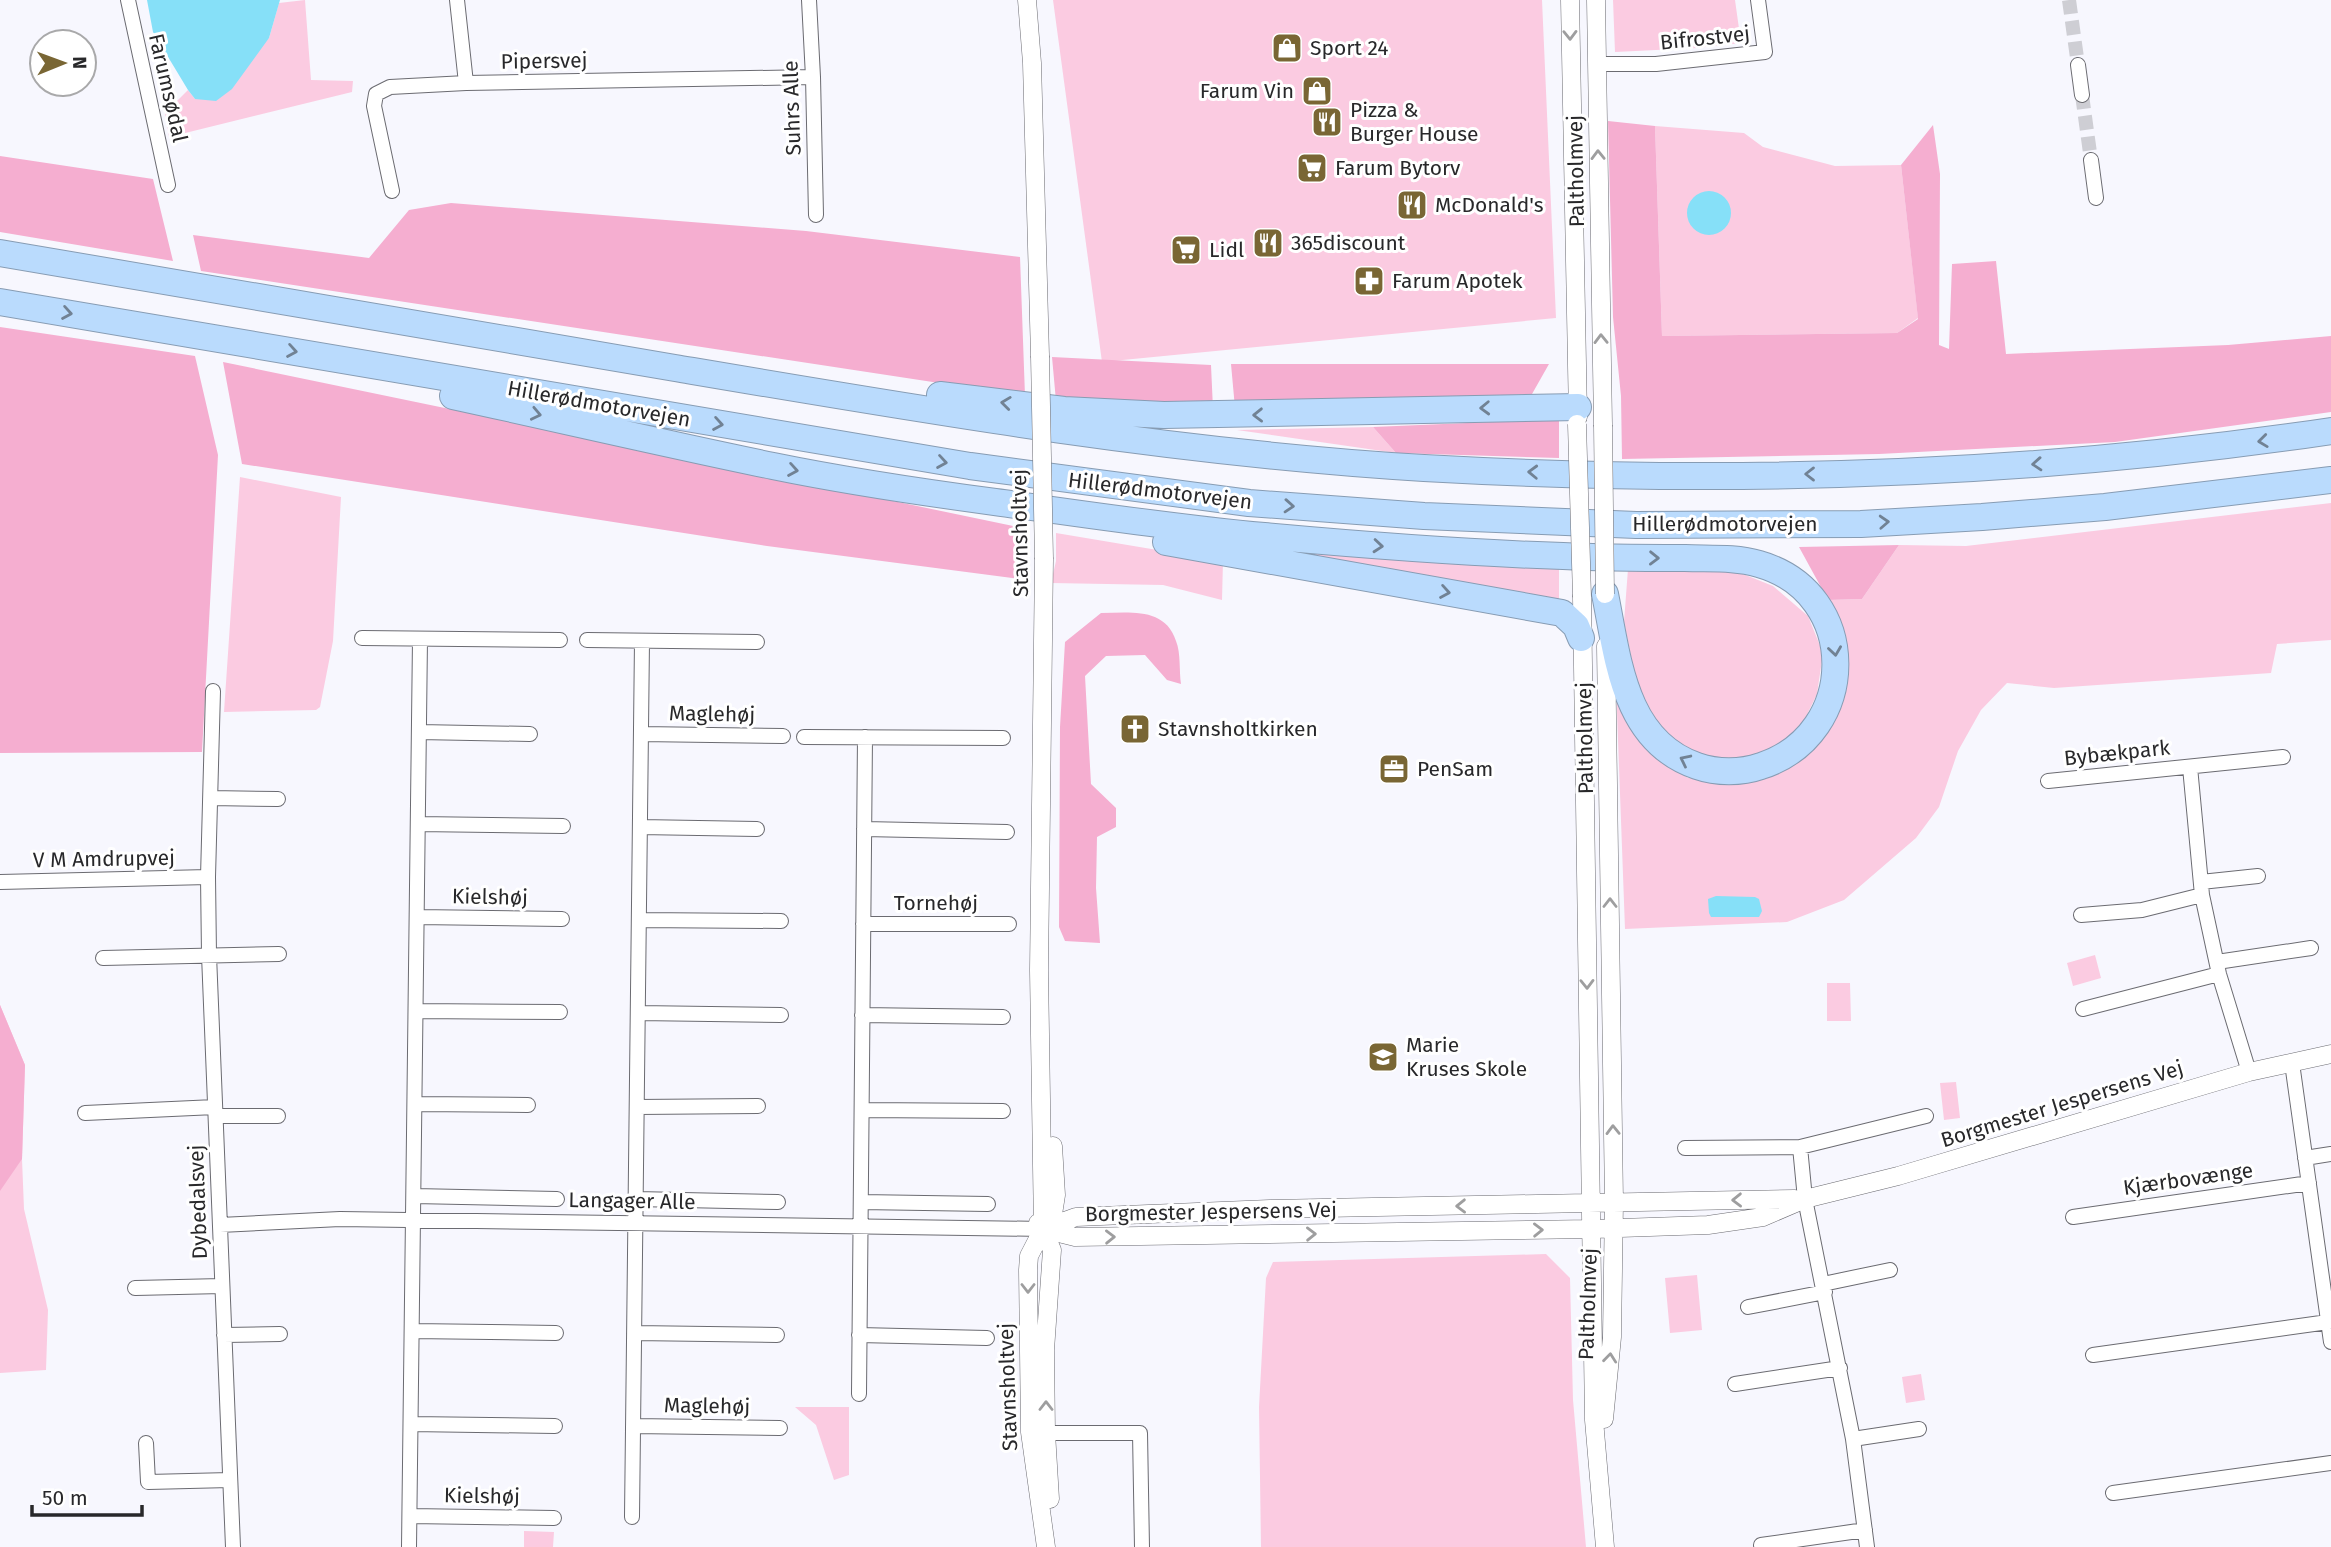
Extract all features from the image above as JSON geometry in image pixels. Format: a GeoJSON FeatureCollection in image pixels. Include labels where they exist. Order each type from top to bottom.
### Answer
{"type":"FeatureCollection","features":[{"type":"Feature","properties":{"kind":"highway"},"geometry":{"type":"LineString","coordinates":[[0,253],[975,418],[1250,453],[1422,468],[1634,476],[1860,474],[2098,459],[2331,432]]}},
{"type":"Feature","properties":{"kind":"highway","name":"Hillerødmotorvejen"},"geometry":{"type":"LineString","coordinates":[[0,302],[970,466],[1249,503],[1424,516],[1636,525],[1861,524],[2105,507],[2331,480]]}},
{"type":"Feature","properties":{"kind":"highway"},"geometry":{"type":"LineString","coordinates":[[409,371],[414,387],[774,466],[921,493],[1156,525],[1427,550],[1725,559],[1757,563],[1781,573],[1802,587],[1824,615],[1833,640],[1837,667],[1833,692],[1826,710],[1798,747],[1780,759],[1755,768],[1730,771],[1710,769],[1677,757],[1652,737],[1640,722],[1593,596]]}},
{"type":"Feature","properties":{"kind":"highway"},"geometry":{"type":"LineString","coordinates":[[701,372],[747,371],[1064,410],[1164,415],[1590,416]]}},
{"type":"Feature","properties":{"kind":"highway"},"geometry":{"type":"LineString","coordinates":[[921,493],[990,511],[1562,613],[1576,626],[1581,638]]}},
{"type":"Feature","properties":{"kind":"street","name":"Farumsødal"},"geometry":{"type":"LineString","coordinates":[[128,0],[168,186]]}},
{"type":"Feature","properties":{"kind":"street"},"geometry":{"type":"LineString","coordinates":[[457,0],[466,83]]}},
{"type":"Feature","properties":{"kind":"street","name":"Suhrs Alle"},"geometry":{"type":"LineString","coordinates":[[808,0],[813,77],[816,215]]}},
{"type":"Feature","properties":{"kind":"street","name":"Stavnsholtvej"},"geometry":{"type":"LineString","coordinates":[[1027,0],[1032,63],[1044,559],[1039,956],[1042,1066],[1040,1103],[1034,1117],[1031,1196],[1032,1216],[1042,1228],[1052,1250],[1038,1433],[1046,1547]]}},
{"type":"Feature","properties":{"kind":"street","name":"Paltholmvej"},"geometry":{"type":"LineString","coordinates":[[1570,0],[1590,416],[1593,596],[1610,857],[1614,1202],[1612,1337],[1598,1475]]}},
{"type":"Feature","properties":{"kind":"street","name":"Paltholmvej"},"geometry":{"type":"LineString","coordinates":[[1596,0],[1590,416],[1593,596],[1581,638],[1594,1420],[1605,1547]]}},
{"type":"Feature","properties":{"kind":"street","name":"Bifrostvej"},"geometry":{"type":"LineString","coordinates":[[1596,64],[1656,64],[1765,52],[1758,0]]}},
{"type":"Feature","properties":{"kind":"street"},"geometry":{"type":"LineString","coordinates":[[2078,65],[2082,95]]}},
{"type":"Feature","properties":{"kind":"street","name":"Pipersvej"},"geometry":{"type":"LineString","coordinates":[[392,191],[374,106],[376,94],[390,87],[466,83],[813,77]]}},
{"type":"Feature","properties":{"kind":"street"},"geometry":{"type":"LineString","coordinates":[[2091,160],[2096,198]]}},
{"type":"Feature","properties":{"kind":"street"},"geometry":{"type":"LineString","coordinates":[[362,638],[561,640]]}},
{"type":"Feature","properties":{"kind":"street"},"geometry":{"type":"LineString","coordinates":[[409,1547],[420,639]]}},
{"type":"Feature","properties":{"kind":"street"},"geometry":{"type":"LineString","coordinates":[[587,640],[757,642]]}},
{"type":"Feature","properties":{"kind":"street","name":"Maglehøj"},"geometry":{"type":"LineString","coordinates":[[632,1517],[642,640]]}},
{"type":"Feature","properties":{"kind":"street","name":"Dybedalsvej"},"geometry":{"type":"LineString","coordinates":[[214,691],[208,877],[209,955],[233,1547]]}},
{"type":"Feature","properties":{"kind":"street"},"geometry":{"type":"LineString","coordinates":[[419,732],[530,734]]}},
{"type":"Feature","properties":{"kind":"street","name":"Maglehøj"},"geometry":{"type":"LineString","coordinates":[[641,734],[783,736]]}},
{"type":"Feature","properties":{"kind":"street"},"geometry":{"type":"LineString","coordinates":[[804,737],[1003,738]]}},
{"type":"Feature","properties":{"kind":"street","name":"Tornehøj"},"geometry":{"type":"LineString","coordinates":[[859,1394],[865,737]]}},
{"type":"Feature","properties":{"kind":"street","name":"Bybækpark"},"geometry":{"type":"LineString","coordinates":[[2048,781],[2283,757]]}},
{"type":"Feature","properties":{"kind":"street","name":"Bybækpark"},"geometry":{"type":"LineString","coordinates":[[2190,767],[2202,889],[2218,968],[2249,1072]]}},
{"type":"Feature","properties":{"kind":"street"},"geometry":{"type":"LineString","coordinates":[[210,798],[278,799]]}},
{"type":"Feature","properties":{"kind":"street"},"geometry":{"type":"LineString","coordinates":[[418,824],[562,826]]}},
{"type":"Feature","properties":{"kind":"street"},"geometry":{"type":"LineString","coordinates":[[640,827],[757,829]]}},
{"type":"Feature","properties":{"kind":"street"},"geometry":{"type":"LineString","coordinates":[[864,829],[1007,832]]}},
{"type":"Feature","properties":{"kind":"street"},"geometry":{"type":"LineString","coordinates":[[1585,857],[1610,857]]}},
{"type":"Feature","properties":{"kind":"street"},"geometry":{"type":"LineString","coordinates":[[2081,915],[2142,910],[2202,889],[2258,876]]}},
{"type":"Feature","properties":{"kind":"street","name":"V M Amdrupvej"},"geometry":{"type":"LineString","coordinates":[[0,882],[208,877]]}},
{"type":"Feature","properties":{"kind":"street","name":"Kielshøj"},"geometry":{"type":"LineString","coordinates":[[417,918],[562,919]]}},
{"type":"Feature","properties":{"kind":"street"},"geometry":{"type":"LineString","coordinates":[[639,920],[781,921]]}},
{"type":"Feature","properties":{"kind":"street","name":"Tornehøj"},"geometry":{"type":"LineString","coordinates":[[863,924],[1009,924]]}},
{"type":"Feature","properties":{"kind":"street"},"geometry":{"type":"LineString","coordinates":[[2083,1009],[2218,968],[2311,948]]}},
{"type":"Feature","properties":{"kind":"street"},"geometry":{"type":"LineString","coordinates":[[103,958],[279,954]]}},
{"type":"Feature","properties":{"kind":"street"},"geometry":{"type":"LineString","coordinates":[[416,1011],[560,1012]]}},
{"type":"Feature","properties":{"kind":"street"},"geometry":{"type":"LineString","coordinates":[[638,1013],[781,1015]]}},
{"type":"Feature","properties":{"kind":"street"},"geometry":{"type":"LineString","coordinates":[[862,1015],[1003,1017]]}},
{"type":"Feature","properties":{"kind":"street","name":"Borgmester Jespersens Vej"},"geometry":{"type":"LineString","coordinates":[[1042,1228],[1076,1237],[1591,1229],[1722,1223],[1763,1217],[1805,1199],[1898,1176],[2249,1072],[2331,1054]]}},
{"type":"Feature","properties":{"kind":"street"},"geometry":{"type":"LineString","coordinates":[[2292,1063],[2328,1296],[2331,1342]]}},
{"type":"Feature","properties":{"kind":"street","name":"Stavnsholtvej"},"geometry":{"type":"LineString","coordinates":[[1042,1066],[1051,1129],[1056,1195],[1053,1214],[1042,1228]]}},
{"type":"Feature","properties":{"kind":"street"},"geometry":{"type":"LineString","coordinates":[[415,1104],[528,1105]]}},
{"type":"Feature","properties":{"kind":"street"},"geometry":{"type":"LineString","coordinates":[[637,1107],[758,1106]]}},
{"type":"Feature","properties":{"kind":"street"},"geometry":{"type":"LineString","coordinates":[[862,1110],[1003,1111]]}},
{"type":"Feature","properties":{"kind":"street","name":"Dybedalsvej"},"geometry":{"type":"LineString","coordinates":[[85,1113],[216,1112],[278,1116]]}},
{"type":"Feature","properties":{"kind":"street"},"geometry":{"type":"LineString","coordinates":[[1685,1148],[1800,1147],[1926,1116]]}},
{"type":"Feature","properties":{"kind":"street"},"geometry":{"type":"LineString","coordinates":[[1800,1147],[1805,1199],[1853,1439],[1867,1547]]}},
{"type":"Feature","properties":{"kind":"street"},"geometry":{"type":"LineString","coordinates":[[2305,1158],[2331,1154]]}},
{"type":"Feature","properties":{"kind":"street","name":"Kjærbovænge"},"geometry":{"type":"LineString","coordinates":[[2073,1217],[2309,1183]]}},
{"type":"Feature","properties":{"kind":"street"},"geometry":{"type":"LineString","coordinates":[[414,1196],[557,1199]]}},
{"type":"Feature","properties":{"kind":"street"},"geometry":{"type":"LineString","coordinates":[[636,1199],[778,1202]]}},
{"type":"Feature","properties":{"kind":"street","name":"Borgmester Jespersens Vej"},"geometry":{"type":"LineString","coordinates":[[1042,1228],[1076,1217],[1203,1212],[1805,1199]]}},
{"type":"Feature","properties":{"kind":"street"},"geometry":{"type":"LineString","coordinates":[[861,1202],[988,1204]]}},
{"type":"Feature","properties":{"kind":"street","name":"Langager Alle"},"geometry":{"type":"LineString","coordinates":[[220,1225],[340,1219],[1042,1228]]}},
{"type":"Feature","properties":{"kind":"street"},"geometry":{"type":"LineString","coordinates":[[1748,1307],[1889,1270]]}},
{"type":"Feature","properties":{"kind":"street","name":"Dybedalsvej"},"geometry":{"type":"LineString","coordinates":[[135,1288],[222,1286]]}},
{"type":"Feature","properties":{"kind":"street"},"geometry":{"type":"LineString","coordinates":[[2093,1355],[2328,1322]]}},
{"type":"Feature","properties":{"kind":"street"},"geometry":{"type":"LineString","coordinates":[[412,1331],[556,1333]]}},
{"type":"Feature","properties":{"kind":"street"},"geometry":{"type":"LineString","coordinates":[[634,1332],[777,1335]]}},
{"type":"Feature","properties":{"kind":"street"},"geometry":{"type":"LineString","coordinates":[[224,1335],[280,1334]]}},
{"type":"Feature","properties":{"kind":"street"},"geometry":{"type":"LineString","coordinates":[[859,1335],[987,1338]]}},
{"type":"Feature","properties":{"kind":"street"},"geometry":{"type":"LineString","coordinates":[[1735,1384],[1840,1368]]}},
{"type":"Feature","properties":{"kind":"street"},"geometry":{"type":"LineString","coordinates":[[411,1424],[555,1426]]}},
{"type":"Feature","properties":{"kind":"street","name":"Maglehøj"},"geometry":{"type":"LineString","coordinates":[[634,1426],[780,1428]]}},
{"type":"Feature","properties":{"kind":"street"},"geometry":{"type":"LineString","coordinates":[[1853,1439],[1919,1429]]}},
{"type":"Feature","properties":{"kind":"street"},"geometry":{"type":"LineString","coordinates":[[1038,1433],[1140,1433],[1142,1547]]}},
{"type":"Feature","properties":{"kind":"street","name":"Stavnsholtvej"},"geometry":{"type":"LineString","coordinates":[[1038,1433],[1057,1547]]}},
{"type":"Feature","properties":{"kind":"street"},"geometry":{"type":"LineString","coordinates":[[146,1443],[148,1482],[230,1480]]}},
{"type":"Feature","properties":{"kind":"street"},"geometry":{"type":"LineString","coordinates":[[2113,1493],[2331,1463]]}},
{"type":"Feature","properties":{"kind":"street","name":"Kielshøj"},"geometry":{"type":"LineString","coordinates":[[410,1516],[554,1518]]}},
{"type":"Feature","properties":{"kind":"street"},"geometry":{"type":"LineString","coordinates":[[1761,1545],[1865,1530]]}},
{"type":"Feature","properties":{"kind":"shaded area"},"geometry":{"type":"Polygon","coordinates":[[[305,0],[311,80],[353,81],[352,92],[169,137],[165,113],[188,90],[195,99],[269,38],[279,3],[305,0]]]}},
{"type":"Feature","properties":{"kind":"shaded area"},"geometry":{"type":"Polygon","coordinates":[[[1053,0],[1542,0],[1556,318],[1102,362],[1053,0]]]}},
{"type":"Feature","properties":{"kind":"shaded area"},"geometry":{"type":"Polygon","coordinates":[[[1613,0],[1735,0],[1741,43],[1615,52],[1613,0]]]}},
{"type":"Feature","properties":{"kind":"shaded area"},"geometry":{"type":"Polygon","coordinates":[[[1608,121],[1655,126],[1662,336],[1897,333],[1918,319],[1901,165],[1933,125],[1940,174],[1939,345],[1949,349],[1952,264],[1996,261],[2006,354],[2228,345],[2331,336],[2331,412],[2115,442],[1879,454],[1622,459],[1621,396],[1613,317],[1608,121]]]}},
{"type":"Feature","properties":{"kind":"shaded area"},"geometry":{"type":"Polygon","coordinates":[[[1655,126],[1744,133],[1763,147],[1835,166],[1901,165],[1918,318],[1897,333],[1662,336],[1655,126]]]}},
{"type":"Feature","properties":{"kind":"shaded area"},"geometry":{"type":"Polygon","coordinates":[[[0,156],[153,179],[173,261],[0,232],[0,156]]]}},
{"type":"Feature","properties":{"kind":"shaded area"},"geometry":{"type":"Polygon","coordinates":[[[451,203],[806,231],[1020,257],[1025,396],[201,271],[193,235],[369,258],[409,210],[451,203]]]}},
{"type":"Feature","properties":{"kind":"shaded area"},"geometry":{"type":"Polygon","coordinates":[[[0,327],[195,356],[218,455],[202,752],[0,753],[0,327]]]}},
{"type":"Feature","properties":{"kind":"shaded area"},"geometry":{"type":"Polygon","coordinates":[[[1052,357],[1211,365],[1213,409],[1056,401],[1052,357]]]}},
{"type":"Feature","properties":{"kind":"shaded area"},"geometry":{"type":"Polygon","coordinates":[[[223,362],[1028,529],[1027,580],[767,546],[242,464],[223,362]]]}},
{"type":"Feature","properties":{"kind":"shaded area"},"geometry":{"type":"Polygon","coordinates":[[[1231,364],[1549,364],[1532,394],[1235,408],[1231,364]]]}},
{"type":"Feature","properties":{"kind":"shaded area"},"geometry":{"type":"Polygon","coordinates":[[[1559,419],[1559,458],[1396,453],[1373,427],[1559,419]]]}},
{"type":"Feature","properties":{"kind":"shaded area"},"geometry":{"type":"Polygon","coordinates":[[[1373,427],[1396,453],[1237,430],[1373,427]]]}},
{"type":"Feature","properties":{"kind":"shaded area"},"geometry":{"type":"Polygon","coordinates":[[[240,477],[341,497],[333,641],[320,707],[316,710],[224,712],[240,477]]]}},
{"type":"Feature","properties":{"kind":"shaded area"},"geometry":{"type":"Polygon","coordinates":[[[2331,503],[2331,640],[2277,644],[2271,673],[2054,688],[2007,683],[1981,710],[1958,751],[1939,807],[1916,838],[1844,900],[1787,922],[1625,929],[1616,685],[1653,752],[1688,778],[1748,778],[1820,732],[1828,600],[1862,599],[1899,545],[1966,546],[2331,503]]]}},
{"type":"Feature","properties":{"kind":"shaded area"},"geometry":{"type":"Polygon","coordinates":[[[1056,533],[1223,561],[1222,600],[1163,585],[1051,583],[1056,561],[1056,533]]]}},
{"type":"Feature","properties":{"kind":"shaded area"},"geometry":{"type":"Polygon","coordinates":[[[1899,545],[1862,599],[1828,600],[1799,547],[1899,545]]]}},
{"type":"Feature","properties":{"kind":"shaded area"},"geometry":{"type":"Polygon","coordinates":[[[1242,547],[1559,567],[1559,600],[1242,547]]]}},
{"type":"Feature","properties":{"kind":"shaded area"},"geometry":{"type":"Polygon","coordinates":[[[1628,569],[1738,572],[1773,586],[1808,616],[1823,653],[1817,694],[1800,729],[1774,750],[1742,761],[1696,757],[1668,739],[1640,700],[1624,622],[1628,569]]]}},
{"type":"Feature","properties":{"kind":"shaded area"},"geometry":{"type":"Polygon","coordinates":[[[1101,613],[1145,614],[1164,622],[1178,646],[1181,684],[1167,680],[1145,655],[1106,656],[1085,676],[1091,784],[1116,808],[1116,827],[1097,837],[1096,888],[1100,943],[1065,941],[1059,927],[1060,727],[1065,642],[1101,613]]]}},
{"type":"Feature","properties":{"kind":"shaded area"},"geometry":{"type":"Polygon","coordinates":[[[2095,955],[2101,978],[2073,986],[2067,963],[2095,955]]]}},
{"type":"Feature","properties":{"kind":"shaded area"},"geometry":{"type":"Polygon","coordinates":[[[1827,983],[1850,983],[1851,1021],[1827,1021],[1827,983]]]}},
{"type":"Feature","properties":{"kind":"shaded area"},"geometry":{"type":"Polygon","coordinates":[[[0,1005],[25,1065],[22,1159],[24,1209],[48,1310],[46,1370],[0,1373],[0,1005]]]}},
{"type":"Feature","properties":{"kind":"shaded area"},"geometry":{"type":"Polygon","coordinates":[[[0,1005],[25,1065],[22,1159],[0,1191],[0,1005]]]}},
{"type":"Feature","properties":{"kind":"shaded area"},"geometry":{"type":"Polygon","coordinates":[[[1956,1082],[1960,1118],[1944,1120],[1940,1083],[1956,1082]]]}},
{"type":"Feature","properties":{"kind":"shaded area"},"geometry":{"type":"Polygon","coordinates":[[[1546,1254],[1570,1278],[1573,1400],[1586,1547],[1261,1547],[1259,1407],[1266,1278],[1273,1262],[1546,1254]]]}},
{"type":"Feature","properties":{"kind":"shaded area"},"geometry":{"type":"Polygon","coordinates":[[[1697,1275],[1702,1330],[1670,1333],[1665,1278],[1697,1275]]]}},
{"type":"Feature","properties":{"kind":"shaded area"},"geometry":{"type":"Polygon","coordinates":[[[1921,1374],[1925,1400],[1906,1403],[1902,1377],[1921,1374]]]}},
{"type":"Feature","properties":{"kind":"shaded area"},"geometry":{"type":"Polygon","coordinates":[[[795,1407],[849,1407],[849,1475],[834,1480],[816,1425],[795,1407]]]}},
{"type":"Feature","properties":{"kind":"shaded area"},"geometry":{"type":"Polygon","coordinates":[[[524,1531],[554,1532],[553,1547],[524,1547],[524,1531]]]}},
{"type":"Feature","properties":{"kind":"water"},"geometry":{"type":"Polygon","coordinates":[[[147,0],[280,0],[269,38],[232,89],[216,101],[195,99],[188,90],[153,32],[147,0]]]}},
{"type":"Feature","properties":{"kind":"water"},"geometry":{"type":"Polygon","coordinates":[[[1709,191],[1724,198],[1731,213],[1724,228],[1709,235],[1694,228],[1687,213],[1694,198],[1709,191]]]}},
{"type":"Feature","properties":{"kind":"water"},"geometry":{"type":"Polygon","coordinates":[[[1716,896],[1755,897],[1759,899],[1762,911],[1759,917],[1711,917],[1708,899],[1716,896]]]}},
{"type":"Feature","properties":{"kind":"tunnel"},"geometry":{"type":"LineString","coordinates":[[2069,0],[2078,65]]}},
{"type":"Feature","properties":{"kind":"tunnel"},"geometry":{"type":"LineString","coordinates":[[2082,95],[2091,160]]}},
{"type":"Feature","properties":{"kind":"place","name":"Sport 24"},"geometry":{"type":"Point","coordinates":[1287,48]}},
{"type":"Feature","properties":{"kind":"place","name":"Farum Vin"},"geometry":{"type":"Point","coordinates":[1317,91]}},
{"type":"Feature","properties":{"kind":"place","name":"Pizza & Burger House"},"geometry":{"type":"Point","coordinates":[1327,122]}},
{"type":"Feature","properties":{"kind":"place","name":"Farum Bytorv"},"geometry":{"type":"Point","coordinates":[1312,168]}},
{"type":"Feature","properties":{"kind":"place","name":"McDonald's"},"geometry":{"type":"Point","coordinates":[1412,205]}},
{"type":"Feature","properties":{"kind":"place","name":"365discount"},"geometry":{"type":"Point","coordinates":[1268,243]}},
{"type":"Feature","properties":{"kind":"place","name":"Lidl"},"geometry":{"type":"Point","coordinates":[1186,250]}},
{"type":"Feature","properties":{"kind":"place","name":"Farum Apotek"},"geometry":{"type":"Point","coordinates":[1369,281]}},
{"type":"Feature","properties":{"kind":"place","name":"Stavnsholtkirken"},"geometry":{"type":"Point","coordinates":[1135,729]}},
{"type":"Feature","properties":{"kind":"place","name":"PenSam"},"geometry":{"type":"Point","coordinates":[1394,769]}},
{"type":"Feature","properties":{"kind":"place","name":"Marie Kruses Skole"},"geometry":{"type":"Point","coordinates":[1383,1057]}}]}
